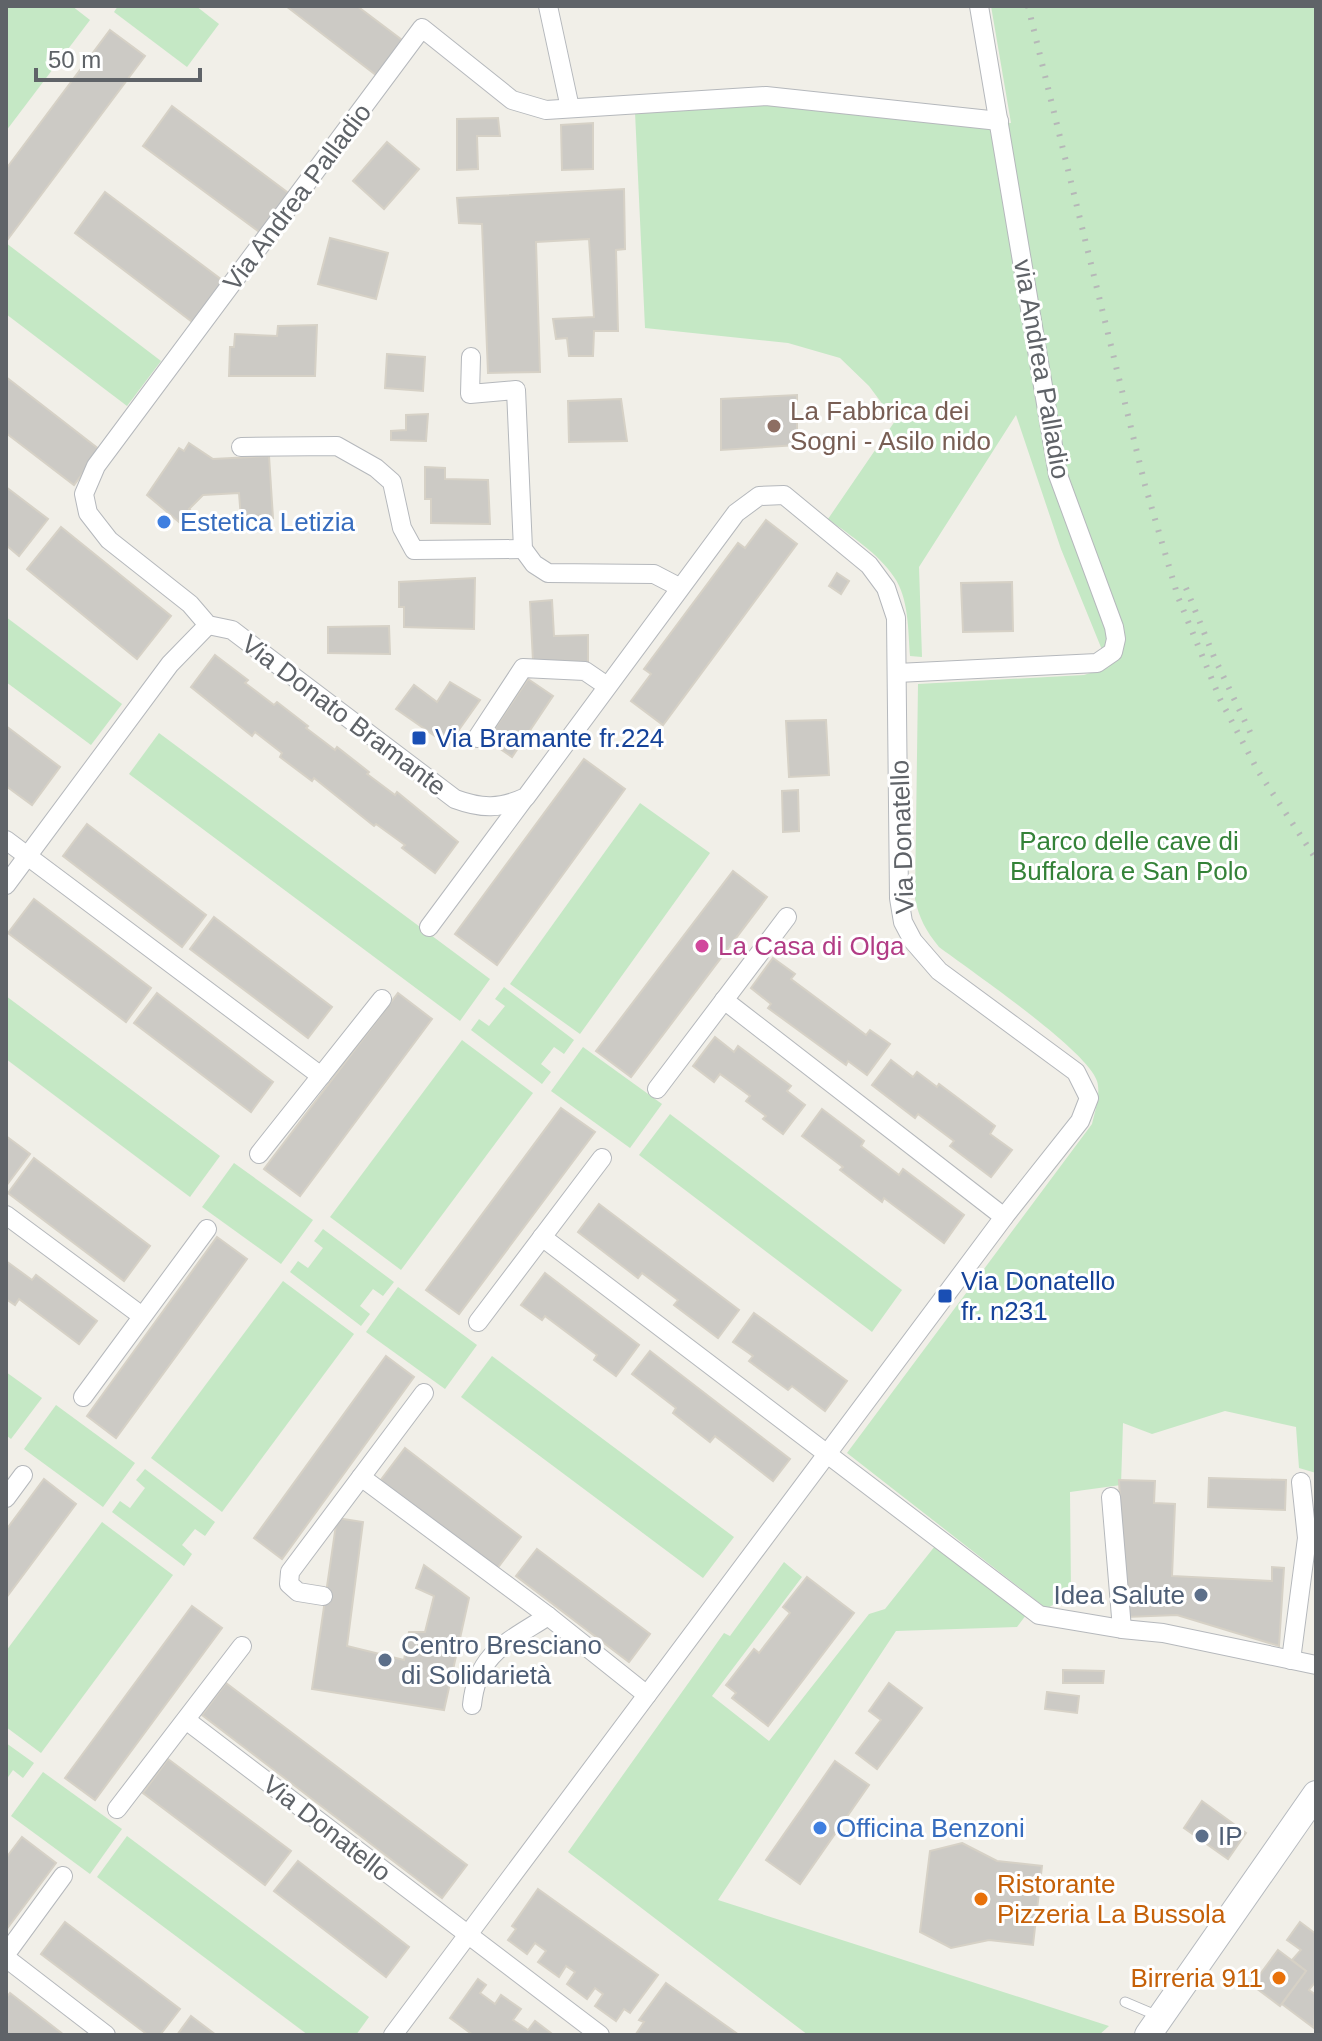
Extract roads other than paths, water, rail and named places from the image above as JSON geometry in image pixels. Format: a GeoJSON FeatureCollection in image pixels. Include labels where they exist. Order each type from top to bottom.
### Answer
{"type":"FeatureCollection","features":[{"type":"Feature","properties":{"kind":"main road"},"geometry":{"type":"LineString","coordinates":[[1154,2026],[1316,1794]]}},
{"type":"Feature","properties":{"kind":"street"},"geometry":{"type":"LineString","coordinates":[[548,6],[570,108]]}},
{"type":"Feature","properties":{"kind":"street","name":"via Andrea Palladio"},"geometry":{"type":"LineString","coordinates":[[897,673],[1097,663],[1113,652],[1116,639],[1109,612],[1058,475],[979,6]]}},
{"type":"Feature","properties":{"kind":"street","name":"Via Andrea Palladio"},"geometry":{"type":"LineString","coordinates":[[88,513],[84,494],[96,466],[422,28],[512,100],[546,110],[766,96],[999,121]]}},
{"type":"Feature","properties":{"kind":"street"},"geometry":{"type":"LineString","coordinates":[[429,927],[679,587],[654,574],[548,573],[534,564],[523,549],[516,390],[470,394],[471,357]]}},
{"type":"Feature","properties":{"kind":"street"},"geometry":{"type":"LineString","coordinates":[[241,447],[337,446],[355,454],[392,482],[402,528],[414,550],[523,549]]}},
{"type":"Feature","properties":{"kind":"street","name":"Via Donatello"},"geometry":{"type":"LineString","coordinates":[[393,2035],[1004,1217],[1080,1121],[1089,1098],[1076,1072],[939,971],[913,941],[903,922],[899,898],[896,618],[886,588],[869,565],[784,495],[759,496],[736,513],[679,587]]}},
{"type":"Feature","properties":{"kind":"street","name":"Via Donato Bramante"},"geometry":{"type":"LineString","coordinates":[[88,513],[109,540],[190,604],[208,625],[232,630],[455,799],[475,807],[491,808],[509,805],[526,797]]}},
{"type":"Feature","properties":{"kind":"street"},"geometry":{"type":"LineString","coordinates":[[6,885],[170,664],[208,625]]}},
{"type":"Feature","properties":{"kind":"street"},"geometry":{"type":"LineString","coordinates":[[477,738],[523,668],[585,671],[607,686]]}},
{"type":"Feature","properties":{"kind":"street"},"geometry":{"type":"LineString","coordinates":[[6,840],[321,1076]]}},
{"type":"Feature","properties":{"kind":"street"},"geometry":{"type":"LineString","coordinates":[[657,1089],[787,917]]}},
{"type":"Feature","properties":{"kind":"street"},"geometry":{"type":"LineString","coordinates":[[259,1154],[382,999]]}},
{"type":"Feature","properties":{"kind":"street"},"geometry":{"type":"LineString","coordinates":[[724,1000],[1004,1217]]}},
{"type":"Feature","properties":{"kind":"street"},"geometry":{"type":"LineString","coordinates":[[478,1322],[602,1158]]}},
{"type":"Feature","properties":{"kind":"street"},"geometry":{"type":"LineString","coordinates":[[6,1215],[142,1316]]}},
{"type":"Feature","properties":{"kind":"street"},"geometry":{"type":"LineString","coordinates":[[83,1397],[207,1229]]}},
{"type":"Feature","properties":{"kind":"street"},"geometry":{"type":"LineString","coordinates":[[542,1237],[1039,1615],[1163,1633],[1316,1665]]}},
{"type":"Feature","properties":{"kind":"street"},"geometry":{"type":"LineString","coordinates":[[323,1596],[298,1592],[289,1584],[290,1572],[424,1393]]}},
{"type":"Feature","properties":{"kind":"street"},"geometry":{"type":"LineString","coordinates":[[6,1498],[23,1475]]}},
{"type":"Feature","properties":{"kind":"street"},"geometry":{"type":"LineString","coordinates":[[361,1477],[548,1616],[647,1695]]}},
{"type":"Feature","properties":{"kind":"street"},"geometry":{"type":"LineString","coordinates":[[1291,1660],[1307,1538],[1301,1482]]}},
{"type":"Feature","properties":{"kind":"street"},"geometry":{"type":"LineString","coordinates":[[1111,1497],[1122,1629]]}},
{"type":"Feature","properties":{"kind":"street"},"geometry":{"type":"LineString","coordinates":[[472,1705],[474,1687],[482,1666],[495,1650],[548,1616]]}},
{"type":"Feature","properties":{"kind":"street"},"geometry":{"type":"LineString","coordinates":[[117,1809],[242,1646]]}},
{"type":"Feature","properties":{"kind":"street","name":"Via Donatello"},"geometry":{"type":"LineString","coordinates":[[186,1720],[600,2035]]}},
{"type":"Feature","properties":{"kind":"street"},"geometry":{"type":"LineString","coordinates":[[63,1876],[6,1956],[106,2035]]}},
{"type":"Feature","properties":{"kind":"lane"},"geometry":{"type":"LineString","coordinates":[[1125,2002],[1154,2026]]}},
{"type":"Feature","properties":{"kind":"railway"},"geometry":{"type":"LineString","coordinates":[[1028,6],[1145,485],[1178,597],[1220,699],[1258,771],[1316,859]]}},
{"type":"Feature","properties":{"kind":"railway"},"geometry":{"type":"LineString","coordinates":[[1186,588],[1214,657],[1251,734]]}},
{"type":"Feature","properties":{"kind":"place","name":"La Fabbrica dei Sogni - Asilo nido"},"geometry":{"type":"Point","coordinates":[774,426]}},
{"type":"Feature","properties":{"kind":"place","name":"Estetica Letizia"},"geometry":{"type":"Point","coordinates":[164,522]}},
{"type":"Feature","properties":{"kind":"place","name":"Via Bramante fr.224"},"geometry":{"type":"Point","coordinates":[419,738]}},
{"type":"Feature","properties":{"kind":"place","name":"La Casa di Olga"},"geometry":{"type":"Point","coordinates":[702,946]}},
{"type":"Feature","properties":{"kind":"place","name":"Via Donatello fr. n231"},"geometry":{"type":"Point","coordinates":[945,1296]}},
{"type":"Feature","properties":{"kind":"place","name":"Idea Salute"},"geometry":{"type":"Point","coordinates":[1201,1595]}},
{"type":"Feature","properties":{"kind":"place","name":"Centro Bresciano di Solidarietà"},"geometry":{"type":"Point","coordinates":[385,1660]}},
{"type":"Feature","properties":{"kind":"place","name":"Officina Benzoni"},"geometry":{"type":"Point","coordinates":[820,1828]}},
{"type":"Feature","properties":{"kind":"place","name":"IP"},"geometry":{"type":"Point","coordinates":[1202,1836]}},
{"type":"Feature","properties":{"kind":"place","name":"Ristorante Pizzeria La Bussola"},"geometry":{"type":"Point","coordinates":[981,1899]}},
{"type":"Feature","properties":{"kind":"place","name":"Birreria 911"},"geometry":{"type":"Point","coordinates":[1279,1978]}},
{"type":"Feature","properties":{"kind":"park label","name":"Parco delle cave di Buffalora e San Polo"},"geometry":{"type":"Point","coordinates":[1129,856]}}]}
